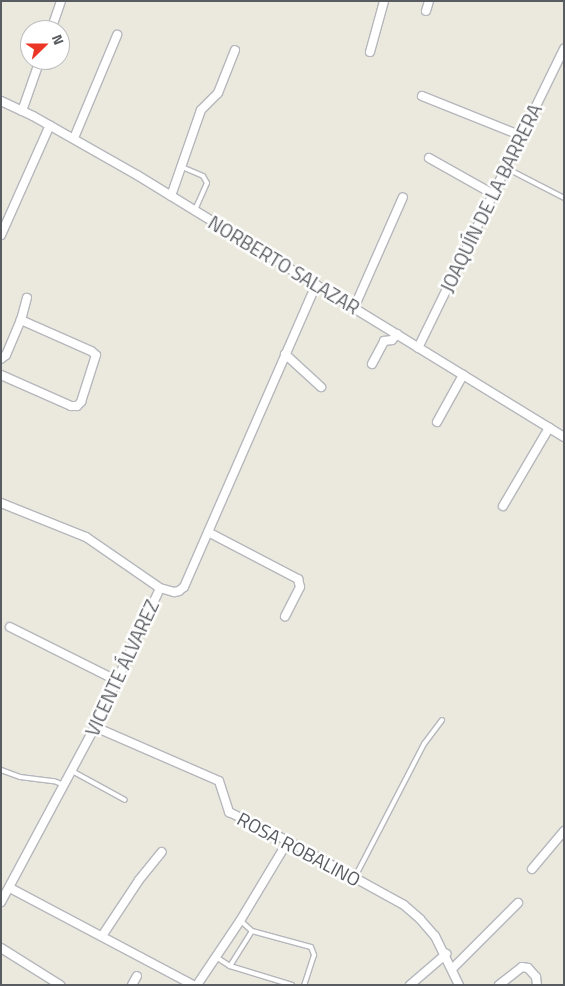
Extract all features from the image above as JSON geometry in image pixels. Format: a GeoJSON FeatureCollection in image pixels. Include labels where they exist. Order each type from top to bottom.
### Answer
{"type":"FeatureCollection","features":[{"type":"Feature","properties":{"kind":"street"},"geometry":{"type":"LineString","coordinates":[[54,20],[61,1]]}},
{"type":"Feature","properties":{"kind":"street"},"geometry":{"type":"LineString","coordinates":[[370,52],[384,1]]}},
{"type":"Feature","properties":{"kind":"street"},"geometry":{"type":"LineString","coordinates":[[426,11],[429,1]]}},
{"type":"Feature","properties":{"kind":"street"},"geometry":{"type":"LineString","coordinates":[[74,138],[118,35]]}},
{"type":"Feature","properties":{"kind":"street","name":"JOAQUÍN DE LA BARRERA"},"geometry":{"type":"LineString","coordinates":[[418,348],[564,49]]}},
{"type":"Feature","properties":{"kind":"street"},"geometry":{"type":"LineString","coordinates":[[171,196],[201,110],[218,94],[235,50]]}},
{"type":"Feature","properties":{"kind":"street"},"geometry":{"type":"LineString","coordinates":[[22,111],[36,70]]}},
{"type":"Feature","properties":{"kind":"street"},"geometry":{"type":"LineString","coordinates":[[422,96],[522,136]]}},
{"type":"Feature","properties":{"kind":"street","name":"NORBERTO SALAZAR"},"geometry":{"type":"LineString","coordinates":[[1,101],[74,138],[195,210],[564,437]]}},
{"type":"Feature","properties":{"kind":"street"},"geometry":{"type":"LineString","coordinates":[[1,236],[50,125]]}},
{"type":"Feature","properties":{"kind":"street"},"geometry":{"type":"LineString","coordinates":[[429,158],[493,194]]}},
{"type":"Feature","properties":{"kind":"street"},"geometry":{"type":"LineString","coordinates":[[354,308],[403,197]]}},
{"type":"Feature","properties":{"kind":"street","name":"VICENTE ÁLVAREZ"},"geometry":{"type":"LineString","coordinates":[[1,902],[95,727],[160,588],[174,592],[184,587],[316,285]]}},
{"type":"Feature","properties":{"kind":"street"},"geometry":{"type":"LineString","coordinates":[[1,359],[6,355],[21,320],[27,298]]}},
{"type":"Feature","properties":{"kind":"street"},"geometry":{"type":"LineString","coordinates":[[1,375],[71,406],[77,406],[81,402],[96,361],[96,356],[91,351],[21,320]]}},
{"type":"Feature","properties":{"kind":"street"},"geometry":{"type":"LineString","coordinates":[[372,364],[384,341],[392,340],[397,334]]}},
{"type":"Feature","properties":{"kind":"street"},"geometry":{"type":"LineString","coordinates":[[285,354],[321,387]]}},
{"type":"Feature","properties":{"kind":"street"},"geometry":{"type":"LineString","coordinates":[[437,422],[463,375]]}},
{"type":"Feature","properties":{"kind":"street"},"geometry":{"type":"LineString","coordinates":[[503,506],[549,428]]}},
{"type":"Feature","properties":{"kind":"street"},"geometry":{"type":"LineString","coordinates":[[1,503],[86,537],[160,588]]}},
{"type":"Feature","properties":{"kind":"street"},"geometry":{"type":"LineString","coordinates":[[208,532],[298,579],[300,587],[285,616]]}},
{"type":"Feature","properties":{"kind":"street"},"geometry":{"type":"LineString","coordinates":[[10,628],[116,680]]}},
{"type":"Feature","properties":{"kind":"street","name":"ROSA ROBALINO"},"geometry":{"type":"LineString","coordinates":[[95,727],[218,781],[229,812],[288,841],[404,905],[420,918],[435,936],[453,968],[459,985]]}},
{"type":"Feature","properties":{"kind":"street"},"geometry":{"type":"LineString","coordinates":[[532,869],[564,831]]}},
{"type":"Feature","properties":{"kind":"street"},"geometry":{"type":"LineString","coordinates":[[197,985],[240,921],[288,841]]}},
{"type":"Feature","properties":{"kind":"street"},"geometry":{"type":"LineString","coordinates":[[102,936],[140,880],[162,852]]}},
{"type":"Feature","properties":{"kind":"street"},"geometry":{"type":"LineString","coordinates":[[10,888],[193,985]]}},
{"type":"Feature","properties":{"kind":"street"},"geometry":{"type":"LineString","coordinates":[[453,968],[518,903]]}},
{"type":"Feature","properties":{"kind":"street"},"geometry":{"type":"LineString","coordinates":[[1,948],[60,985]]}},
{"type":"Feature","properties":{"kind":"street"},"geometry":{"type":"LineString","coordinates":[[410,985],[446,954]]}},
{"type":"Feature","properties":{"kind":"street"},"geometry":{"type":"LineString","coordinates":[[499,985],[522,968],[528,968],[536,977],[537,985]]}},
{"type":"Feature","properties":{"kind":"street"},"geometry":{"type":"LineString","coordinates":[[132,985],[137,976]]}},
{"type":"Feature","properties":{"kind":"lane"},"geometry":{"type":"LineString","coordinates":[[182,167],[203,176],[207,183],[195,210]]}},
{"type":"Feature","properties":{"kind":"lane"},"geometry":{"type":"LineString","coordinates":[[506,168],[564,198]]}},
{"type":"Feature","properties":{"kind":"lane"},"geometry":{"type":"LineString","coordinates":[[355,878],[424,744],[442,720]]}},
{"type":"Feature","properties":{"kind":"lane"},"geometry":{"type":"LineString","coordinates":[[1,770],[20,777],[54,781],[64,785]]}},
{"type":"Feature","properties":{"kind":"lane"},"geometry":{"type":"LineString","coordinates":[[72,771],[125,800]]}},
{"type":"Feature","properties":{"kind":"lane"},"geometry":{"type":"LineString","coordinates":[[240,921],[252,931],[311,947],[314,955],[304,985]]}},
{"type":"Feature","properties":{"kind":"lane"},"geometry":{"type":"LineString","coordinates":[[230,966],[252,931]]}},
{"type":"Feature","properties":{"kind":"lane"},"geometry":{"type":"LineString","coordinates":[[216,957],[230,966],[292,985]]}}]}
